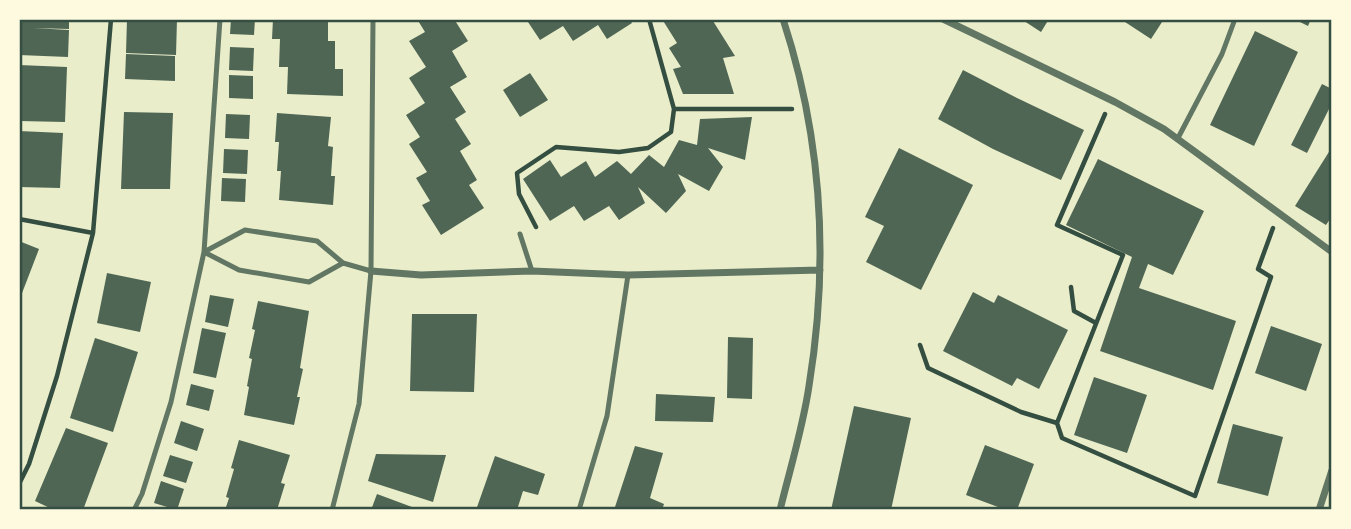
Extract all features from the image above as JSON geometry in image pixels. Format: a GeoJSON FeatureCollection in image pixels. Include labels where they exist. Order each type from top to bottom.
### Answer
{"type":"FeatureCollection","features":[{"type":"Feature","properties":{"kind":"street"},"geometry":{"type":"LineString","coordinates":[[780,510],[809,388],[819,308],[820,270],[817,176],[807,109],[783,19]]}},
{"type":"Feature","properties":{"kind":"street"},"geometry":{"type":"LineString","coordinates":[[943,19],[1111,101],[1178,138],[1332,252]]}},
{"type":"Feature","properties":{"kind":"street"},"geometry":{"type":"LineString","coordinates":[[371,271],[421,275],[532,271],[628,275],[820,270]]}},
{"type":"Feature","properties":{"kind":"street"},"geometry":{"type":"LineString","coordinates":[[1319,510],[1332,470]]}},
{"type":"Feature","properties":{"kind":"lane"},"geometry":{"type":"LineString","coordinates":[[134,510],[142,494],[171,402],[204,252],[220,19]]}},
{"type":"Feature","properties":{"kind":"lane"},"geometry":{"type":"LineString","coordinates":[[332,510],[359,404],[371,271],[373,19]]}},
{"type":"Feature","properties":{"kind":"lane"},"geometry":{"type":"LineString","coordinates":[[1178,138],[1222,54],[1235,19]]}},
{"type":"Feature","properties":{"kind":"lane"},"geometry":{"type":"LineString","coordinates":[[204,252],[245,230],[317,241],[343,263],[371,271]]}},
{"type":"Feature","properties":{"kind":"lane"},"geometry":{"type":"LineString","coordinates":[[520,234],[532,271]]}},
{"type":"Feature","properties":{"kind":"lane"},"geometry":{"type":"LineString","coordinates":[[204,252],[240,270],[309,282],[343,263]]}},
{"type":"Feature","properties":{"kind":"lane"},"geometry":{"type":"LineString","coordinates":[[579,510],[607,416],[628,275]]}},
{"type":"Feature","properties":{"kind":"path"},"geometry":{"type":"LineString","coordinates":[[19,484],[29,464],[57,376],[93,233],[111,19]]}},
{"type":"Feature","properties":{"kind":"path"},"geometry":{"type":"LineString","coordinates":[[538,233],[519,194],[517,173],[556,147],[619,152],[648,148],[671,132],[674,109],[649,19]]}},
{"type":"Feature","properties":{"kind":"path"},"geometry":{"type":"LineString","coordinates":[[1111,101],[1057,225],[1123,255],[1057,423],[1062,438],[1195,496],[1270,277],[1258,269],[1279,212]]}},
{"type":"Feature","properties":{"kind":"path"},"geometry":{"type":"LineString","coordinates":[[674,109],[807,109]]}},
{"type":"Feature","properties":{"kind":"path"},"geometry":{"type":"LineString","coordinates":[[19,219],[93,233]]}},
{"type":"Feature","properties":{"kind":"path"},"geometry":{"type":"LineString","coordinates":[[1071,287],[1074,311],[1096,323]]}},
{"type":"Feature","properties":{"kind":"path"},"geometry":{"type":"LineString","coordinates":[[920,345],[928,368],[1021,412],[1057,423]]}},
{"type":"Feature","properties":{"kind":"building"},"geometry":{"type":"Polygon","coordinates":[[[19,19],[69,19],[69,29],[33,28],[69,30],[68,57],[19,55],[19,19]]]}},
{"type":"Feature","properties":{"kind":"building"},"geometry":{"type":"Polygon","coordinates":[[[127,19],[177,19],[176,55],[126,53],[127,19]]]}},
{"type":"Feature","properties":{"kind":"building"},"geometry":{"type":"Polygon","coordinates":[[[231,19],[255,19],[254,35],[230,34],[231,19]]]}},
{"type":"Feature","properties":{"kind":"building"},"geometry":{"type":"Polygon","coordinates":[[[273,19],[328,19],[328,41],[335,41],[335,69],[343,69],[343,96],[287,94],[288,67],[279,67],[280,39],[272,39],[273,19]]]}},
{"type":"Feature","properties":{"kind":"building"},"geometry":{"type":"Polygon","coordinates":[[[417,19],[454,19],[468,41],[452,51],[467,77],[450,87],[466,112],[455,119],[471,144],[460,151],[477,180],[469,185],[484,208],[441,235],[422,205],[430,201],[416,178],[427,172],[409,144],[420,137],[406,115],[425,103],[409,78],[426,67],[409,41],[425,32],[417,19]]]}},
{"type":"Feature","properties":{"kind":"building"},"geometry":{"type":"Polygon","coordinates":[[[526,19],[630,19],[632,23],[607,39],[598,25],[573,41],[563,26],[540,40],[526,19]]]}},
{"type":"Feature","properties":{"kind":"building"},"geometry":{"type":"Polygon","coordinates":[[[662,19],[715,19],[713,21],[735,56],[723,58],[734,94],[683,94],[673,69],[681,67],[669,48],[677,43],[662,19]]]}},
{"type":"Feature","properties":{"kind":"building"},"geometry":{"type":"Polygon","coordinates":[[[1021,19],[1049,19],[1041,32],[1021,19]]]}},
{"type":"Feature","properties":{"kind":"building"},"geometry":{"type":"Polygon","coordinates":[[[1127,19],[1164,19],[1151,39],[1125,22],[1127,19]]]}},
{"type":"Feature","properties":{"kind":"building"},"geometry":{"type":"Polygon","coordinates":[[[1294,19],[1311,19],[1308,26],[1294,19]]]}},
{"type":"Feature","properties":{"kind":"building"},"geometry":{"type":"Polygon","coordinates":[[[1255,31],[1298,52],[1254,146],[1210,125],[1255,31]]]}},
{"type":"Feature","properties":{"kind":"building"},"geometry":{"type":"Polygon","coordinates":[[[230,47],[254,48],[253,71],[229,70],[230,47]]]}},
{"type":"Feature","properties":{"kind":"building"},"geometry":{"type":"Polygon","coordinates":[[[126,54],[175,56],[175,81],[125,79],[126,54]]]}},
{"type":"Feature","properties":{"kind":"building"},"geometry":{"type":"Polygon","coordinates":[[[19,65],[67,67],[65,122],[19,121],[19,65]]]}},
{"type":"Feature","properties":{"kind":"building"},"geometry":{"type":"Polygon","coordinates":[[[963,70],[1084,130],[1061,180],[993,149],[938,119],[963,70]]]}},
{"type":"Feature","properties":{"kind":"building"},"geometry":{"type":"Polygon","coordinates":[[[530,73],[548,100],[520,117],[503,90],[530,73]]]}},
{"type":"Feature","properties":{"kind":"building"},"geometry":{"type":"Polygon","coordinates":[[[229,75],[253,76],[253,99],[229,98],[229,75]]]}},
{"type":"Feature","properties":{"kind":"building"},"geometry":{"type":"Polygon","coordinates":[[[1322,84],[1332,89],[1332,103],[1307,153],[1291,145],[1322,84]]]}},
{"type":"Feature","properties":{"kind":"building"},"geometry":{"type":"Polygon","coordinates":[[[124,112],[173,113],[170,189],[121,189],[124,112]]]}},
{"type":"Feature","properties":{"kind":"building"},"geometry":{"type":"Polygon","coordinates":[[[277,113],[331,117],[328,146],[333,147],[333,205],[279,200],[279,142],[275,142],[277,113]]]}},
{"type":"Feature","properties":{"kind":"building"},"geometry":{"type":"Polygon","coordinates":[[[226,114],[250,115],[249,139],[225,138],[226,114]]]}},
{"type":"Feature","properties":{"kind":"building"},"geometry":{"type":"Polygon","coordinates":[[[752,117],[745,160],[708,148],[723,167],[709,191],[678,174],[686,191],[666,213],[638,187],[645,203],[619,220],[609,206],[584,221],[574,206],[550,221],[523,179],[550,160],[561,177],[586,161],[595,177],[617,161],[631,174],[649,155],[664,167],[679,140],[697,145],[700,119],[752,117]]]}},
{"type":"Feature","properties":{"kind":"building"},"geometry":{"type":"Polygon","coordinates":[[[19,131],[63,133],[60,188],[19,187],[19,131]]]}},
{"type":"Feature","properties":{"kind":"building"},"geometry":{"type":"Polygon","coordinates":[[[1332,147],[1332,216],[1326,225],[1295,206],[1332,147]]]}},
{"type":"Feature","properties":{"kind":"building"},"geometry":{"type":"Polygon","coordinates":[[[899,148],[973,185],[921,290],[866,262],[884,226],[865,217],[899,148]]]}},
{"type":"Feature","properties":{"kind":"building"},"geometry":{"type":"Polygon","coordinates":[[[224,149],[248,150],[247,174],[223,173],[224,149]]]}},
{"type":"Feature","properties":{"kind":"building"},"geometry":{"type":"Polygon","coordinates":[[[1098,159],[1204,211],[1173,275],[1148,264],[1139,288],[1236,321],[1213,390],[1100,351],[1132,257],[1066,225],[1098,159]]]}},
{"type":"Feature","properties":{"kind":"building"},"geometry":{"type":"Polygon","coordinates":[[[222,178],[246,179],[245,202],[221,201],[222,178]]]}},
{"type":"Feature","properties":{"kind":"building"},"geometry":{"type":"Polygon","coordinates":[[[19,241],[39,249],[19,301],[19,241]]]}},
{"type":"Feature","properties":{"kind":"building"},"geometry":{"type":"Polygon","coordinates":[[[107,273],[151,282],[140,332],[97,323],[107,273]]]}},
{"type":"Feature","properties":{"kind":"building"},"geometry":{"type":"Polygon","coordinates":[[[973,292],[994,303],[998,295],[1068,330],[1039,389],[1017,378],[1012,386],[943,351],[973,292]]]}},
{"type":"Feature","properties":{"kind":"building"},"geometry":{"type":"Polygon","coordinates":[[[210,295],[234,299],[228,327],[205,322],[210,295]]]}},
{"type":"Feature","properties":{"kind":"building"},"geometry":{"type":"Polygon","coordinates":[[[258,301],[309,311],[300,368],[303,369],[297,397],[300,397],[294,425],[244,415],[252,359],[249,358],[255,330],[252,329],[258,301]]]}},
{"type":"Feature","properties":{"kind":"building"},"geometry":{"type":"Polygon","coordinates":[[[412,314],[477,314],[474,392],[410,391],[412,314]]]}},
{"type":"Feature","properties":{"kind":"building"},"geometry":{"type":"Polygon","coordinates":[[[1271,326],[1322,344],[1306,391],[1255,373],[1271,326]]]}},
{"type":"Feature","properties":{"kind":"building"},"geometry":{"type":"Polygon","coordinates":[[[202,328],[226,333],[216,378],[193,373],[202,328]]]}},
{"type":"Feature","properties":{"kind":"building"},"geometry":{"type":"Polygon","coordinates":[[[728,337],[753,338],[752,399],[727,398],[728,337]]]}},
{"type":"Feature","properties":{"kind":"building"},"geometry":{"type":"Polygon","coordinates":[[[95,338],[138,352],[113,432],[70,418],[95,338]]]}},
{"type":"Feature","properties":{"kind":"building"},"geometry":{"type":"Polygon","coordinates":[[[1094,377],[1147,395],[1127,453],[1074,435],[1094,377]]]}},
{"type":"Feature","properties":{"kind":"building"},"geometry":{"type":"Polygon","coordinates":[[[191,384],[214,390],[209,411],[186,405],[191,384]]]}},
{"type":"Feature","properties":{"kind":"building"},"geometry":{"type":"Polygon","coordinates":[[[656,394],[715,397],[713,422],[655,421],[656,394]]]}},
{"type":"Feature","properties":{"kind":"building"},"geometry":{"type":"Polygon","coordinates":[[[854,406],[911,418],[891,510],[831,510],[854,406]]]}},
{"type":"Feature","properties":{"kind":"building"},"geometry":{"type":"Polygon","coordinates":[[[181,421],[204,429],[197,451],[174,443],[181,421]]]}},
{"type":"Feature","properties":{"kind":"building"},"geometry":{"type":"Polygon","coordinates":[[[1233,424],[1283,437],[1268,496],[1217,483],[1233,424]]]}},
{"type":"Feature","properties":{"kind":"building"},"geometry":{"type":"Polygon","coordinates":[[[66,428],[108,443],[83,510],[54,510],[35,501],[66,428]]]}},
{"type":"Feature","properties":{"kind":"building"},"geometry":{"type":"Polygon","coordinates":[[[239,440],[290,455],[281,483],[285,484],[277,510],[225,510],[234,469],[231,468],[239,440]]]}},
{"type":"Feature","properties":{"kind":"building"},"geometry":{"type":"Polygon","coordinates":[[[985,445],[1034,464],[1017,510],[1006,510],[966,495],[985,445]]]}},
{"type":"Feature","properties":{"kind":"building"},"geometry":{"type":"Polygon","coordinates":[[[635,446],[663,453],[650,498],[664,504],[662,510],[614,510],[635,446]]]}},
{"type":"Feature","properties":{"kind":"building"},"geometry":{"type":"Polygon","coordinates":[[[376,454],[446,455],[433,502],[368,481],[376,454]]]}},
{"type":"Feature","properties":{"kind":"building"},"geometry":{"type":"Polygon","coordinates":[[[170,455],[193,462],[186,483],[163,476],[170,455]]]}},
{"type":"Feature","properties":{"kind":"building"},"geometry":{"type":"Polygon","coordinates":[[[495,456],[545,474],[538,495],[523,491],[517,510],[476,510],[495,456]]]}},
{"type":"Feature","properties":{"kind":"building"},"geometry":{"type":"Polygon","coordinates":[[[161,481],[184,489],[177,510],[154,503],[161,481]]]}},
{"type":"Feature","properties":{"kind":"building"},"geometry":{"type":"Polygon","coordinates":[[[377,494],[412,507],[411,510],[371,510],[377,494]]]}}]}
